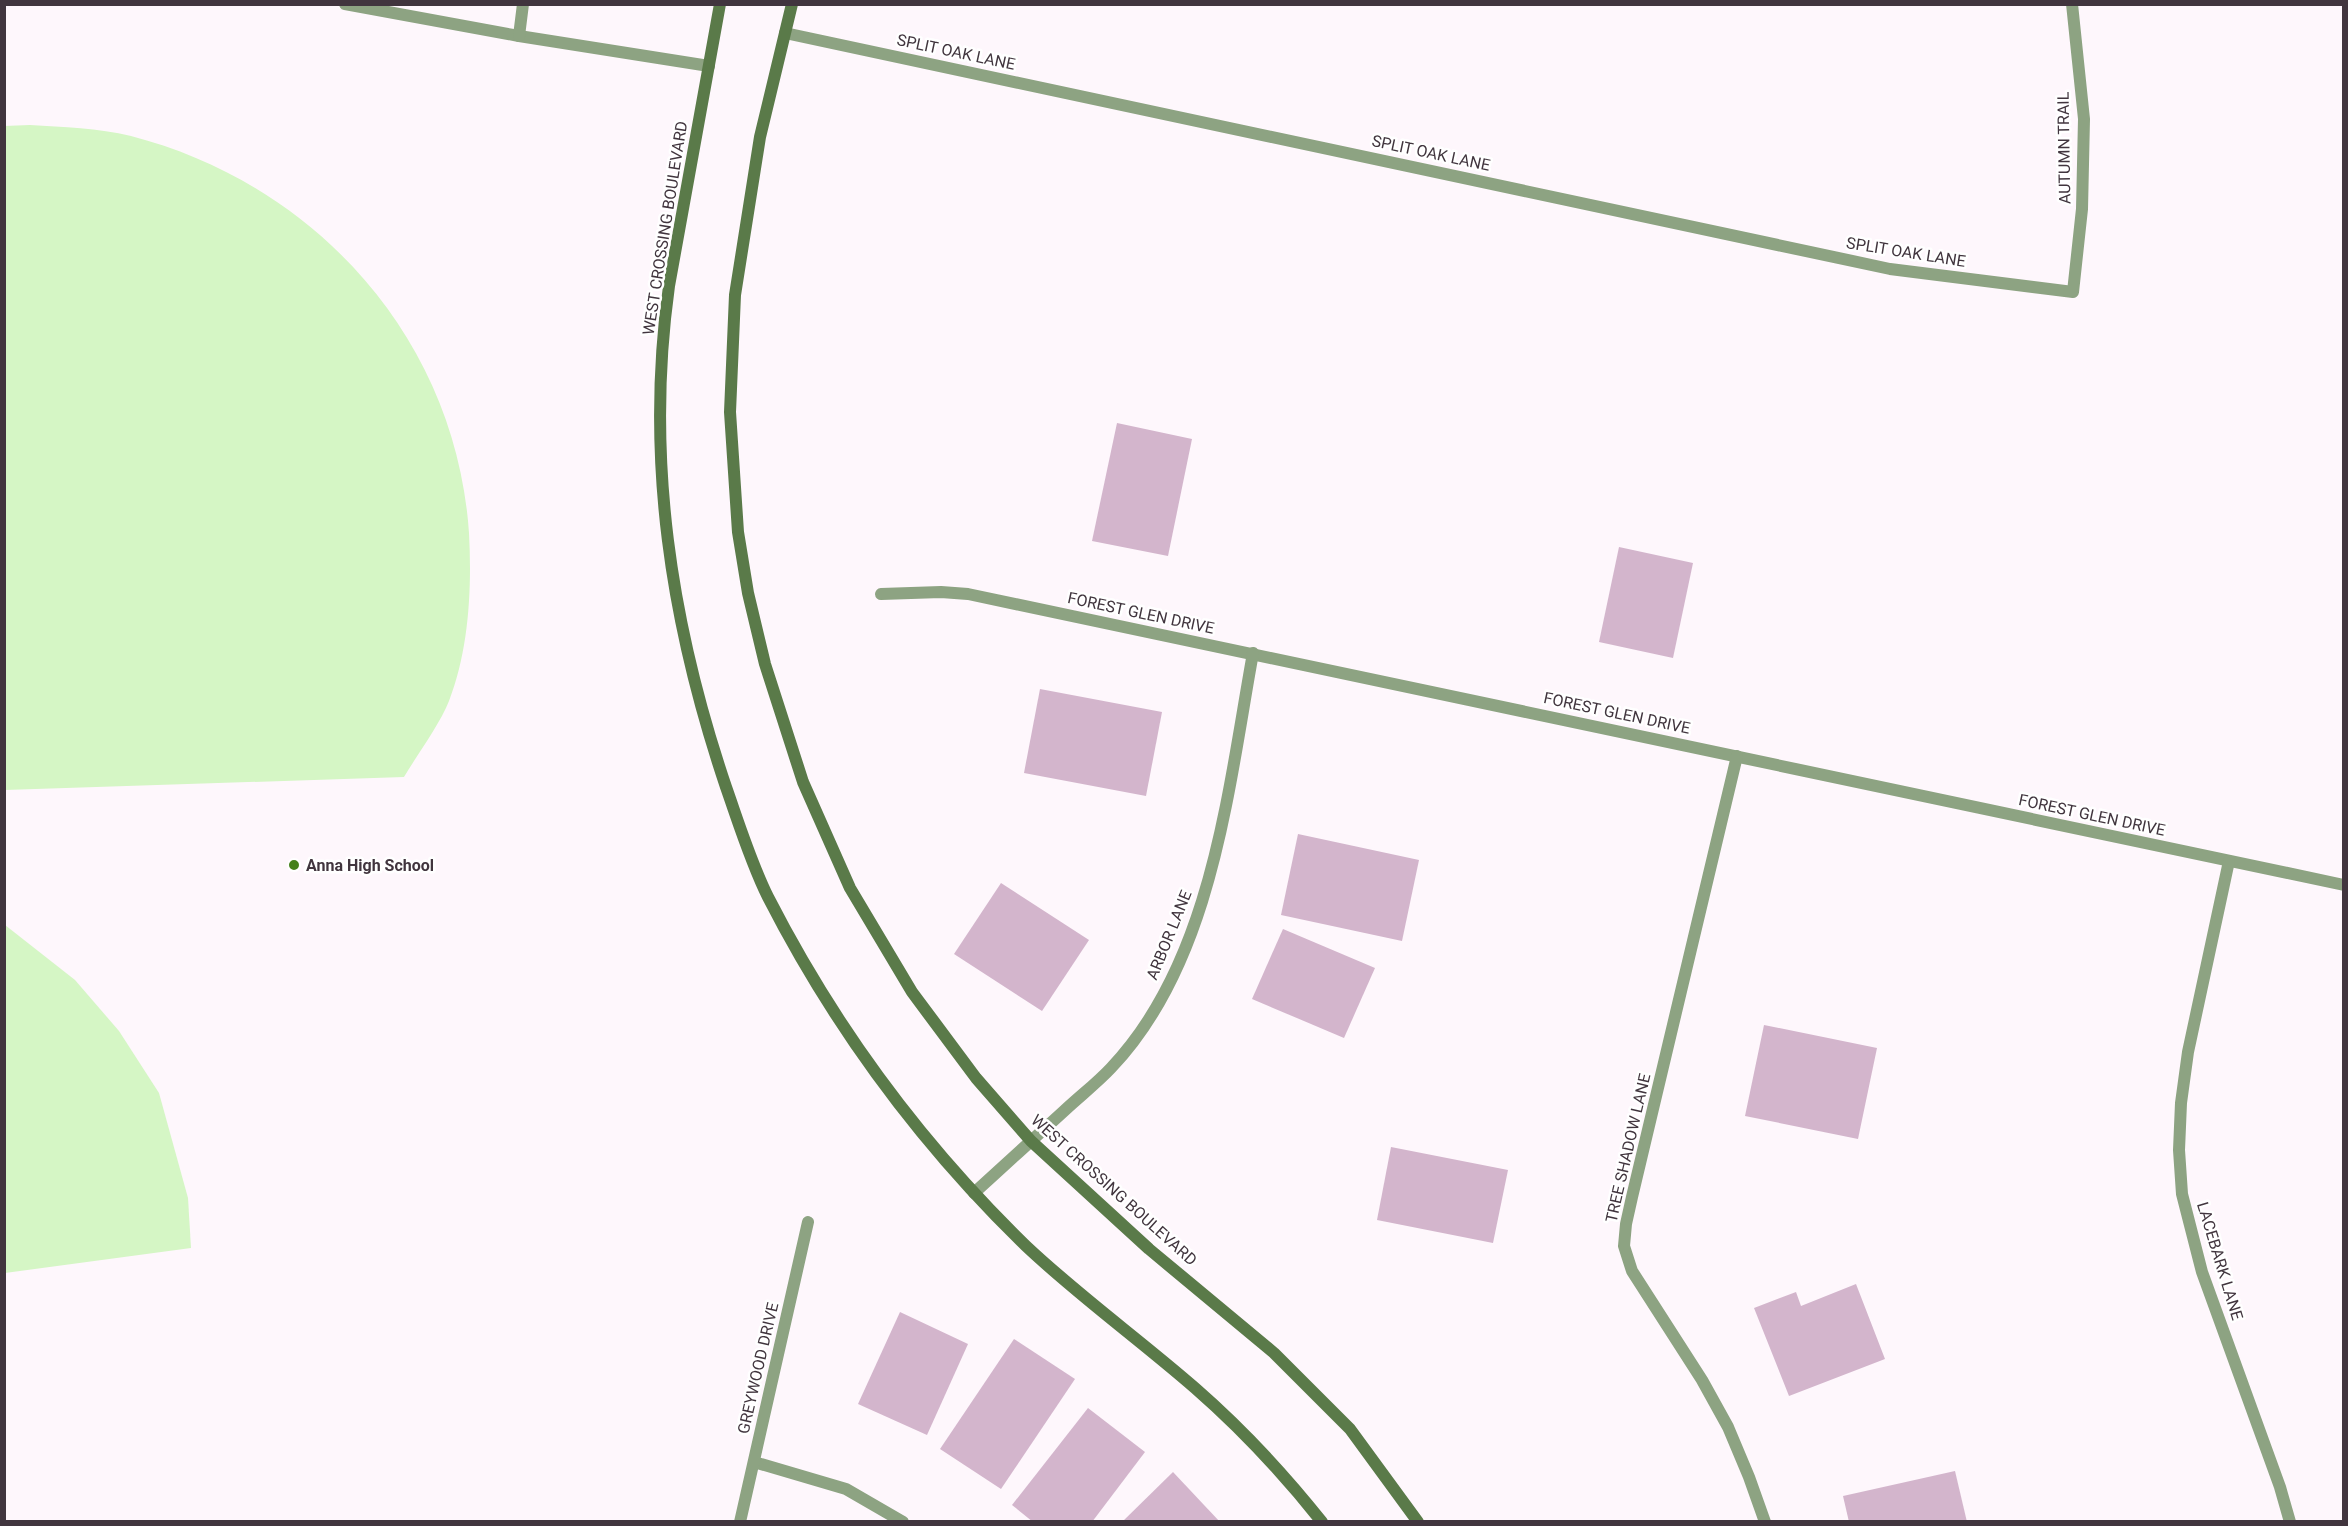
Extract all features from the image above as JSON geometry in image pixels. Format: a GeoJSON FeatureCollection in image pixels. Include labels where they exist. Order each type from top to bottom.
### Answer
{"type":"FeatureCollection","features":[{"type":"Feature","properties":{"kind":"street"},"geometry":{"type":"LineString","coordinates":[[345,4],[519,36],[709,66]]}},
{"type":"Feature","properties":{"kind":"street"},"geometry":{"type":"LineString","coordinates":[[519,36],[523,4]]}},
{"type":"Feature","properties":{"kind":"street","name":"WEST CROSSING BOULEVARD"},"geometry":{"type":"LineString","coordinates":[[720,4],[669,286],[663,330],[660,410],[668,552],[689,664],[711,743],[740,827],[772,904],[815,984],[850,1039],[893,1099],[974,1193],[1029,1248],[1196,1388],[1261,1448],[1322,1521]]}},
{"type":"Feature","properties":{"kind":"street","name":"WEST CROSSING BOULEVARD"},"geometry":{"type":"LineString","coordinates":[[792,4],[760,136],[735,294],[730,412],[738,532],[748,593],[765,664],[803,782],[850,888],[912,992],[976,1078],[1031,1141],[1149,1248],[1274,1353],[1350,1429],[1418,1521]]}},
{"type":"Feature","properties":{"kind":"street","name":"AUTUMN TRAIL"},"geometry":{"type":"LineString","coordinates":[[2072,4],[2084,119],[2082,209],[2073,292]]}},
{"type":"Feature","properties":{"kind":"street","name":"SPLIT OAK LANE"},"geometry":{"type":"LineString","coordinates":[[785,33],[1890,269],[2073,292]]}},
{"type":"Feature","properties":{"kind":"street","name":"FOREST GLEN DRIVE"},"geometry":{"type":"LineString","coordinates":[[881,594],[941,592],[968,594],[2343,885]]}},
{"type":"Feature","properties":{"kind":"street","name":"ARBOR LANE"},"geometry":{"type":"LineString","coordinates":[[974,1193],[1112,1067],[1161,999],[1182,956],[1195,922],[1219,837],[1253,653]]}},
{"type":"Feature","properties":{"kind":"street","name":"TREE SHADOW LANE"},"geometry":{"type":"LineString","coordinates":[[1737,756],[1632,1197],[1624,1246],[1632,1271],[1696,1370],[1728,1427],[1765,1521]]}},
{"type":"Feature","properties":{"kind":"street","name":"LACEBARK LANE"},"geometry":{"type":"LineString","coordinates":[[2229,861],[2188,1052],[2181,1102],[2179,1150],[2182,1194],[2202,1272],[2280,1487],[2290,1521]]}},
{"type":"Feature","properties":{"kind":"street","name":"GREYWOOD DRIVE"},"geometry":{"type":"LineString","coordinates":[[741,1521],[807,1222]]}},
{"type":"Feature","properties":{"kind":"street"},"geometry":{"type":"LineString","coordinates":[[754,1462],[846,1489],[903,1521]]}},
{"type":"Feature","properties":{"kind":"green space"},"geometry":{"type":"Polygon","coordinates":[[[4,126],[68,127],[131,136],[198,159],[260,191],[316,232],[365,280],[405,335],[437,396],[458,462],[469,533],[470,575],[468,618],[456,681],[440,719],[404,777],[5,790],[4,126]]]}},
{"type":"Feature","properties":{"kind":"green space"},"geometry":{"type":"Polygon","coordinates":[[[5,925],[75,980],[119,1031],[159,1093],[188,1198],[191,1248],[5,1273],[5,925]]]}},
{"type":"Feature","properties":{"kind":"building"},"geometry":{"type":"Polygon","coordinates":[[[1117,423],[1192,439],[1168,556],[1092,541],[1117,423]]]}},
{"type":"Feature","properties":{"kind":"building"},"geometry":{"type":"Polygon","coordinates":[[[1619,547],[1693,563],[1673,658],[1599,642],[1619,547]]]}},
{"type":"Feature","properties":{"kind":"building"},"geometry":{"type":"Polygon","coordinates":[[[1040,689],[1162,712],[1146,796],[1024,773],[1040,689]]]}},
{"type":"Feature","properties":{"kind":"building"},"geometry":{"type":"Polygon","coordinates":[[[1298,834],[1419,860],[1402,941],[1281,915],[1298,834]]]}},
{"type":"Feature","properties":{"kind":"building"},"geometry":{"type":"Polygon","coordinates":[[[1001,883],[1089,940],[1042,1011],[954,954],[1001,883]]]}},
{"type":"Feature","properties":{"kind":"building"},"geometry":{"type":"Polygon","coordinates":[[[1283,929],[1375,968],[1344,1038],[1252,999],[1283,929]]]}},
{"type":"Feature","properties":{"kind":"building"},"geometry":{"type":"Polygon","coordinates":[[[1764,1025],[1877,1048],[1858,1139],[1745,1116],[1764,1025]]]}},
{"type":"Feature","properties":{"kind":"building"},"geometry":{"type":"Polygon","coordinates":[[[1391,1147],[1508,1170],[1493,1243],[1377,1220],[1391,1147]]]}},
{"type":"Feature","properties":{"kind":"building"},"geometry":{"type":"Polygon","coordinates":[[[1856,1284],[1885,1359],[1789,1396],[1754,1308],[1796,1292],[1801,1306],[1856,1284]]]}},
{"type":"Feature","properties":{"kind":"building"},"geometry":{"type":"Polygon","coordinates":[[[900,1312],[968,1344],[927,1435],[858,1404],[900,1312]]]}},
{"type":"Feature","properties":{"kind":"building"},"geometry":{"type":"Polygon","coordinates":[[[1014,1339],[1075,1379],[1001,1489],[940,1449],[1014,1339]]]}},
{"type":"Feature","properties":{"kind":"building"},"geometry":{"type":"Polygon","coordinates":[[[1088,1408],[1145,1452],[1092,1522],[1033,1522],[1012,1505],[1088,1408]]]}},
{"type":"Feature","properties":{"kind":"building"},"geometry":{"type":"Polygon","coordinates":[[[1955,1471],[1967,1522],[1849,1522],[1843,1496],[1955,1471]]]}},
{"type":"Feature","properties":{"kind":"building"},"geometry":{"type":"Polygon","coordinates":[[[1173,1472],[1220,1522],[1122,1522],[1173,1472]]]}},
{"type":"Feature","properties":{"kind":"place","name":"Anna High School"},"geometry":{"type":"Point","coordinates":[294,865]}}]}
